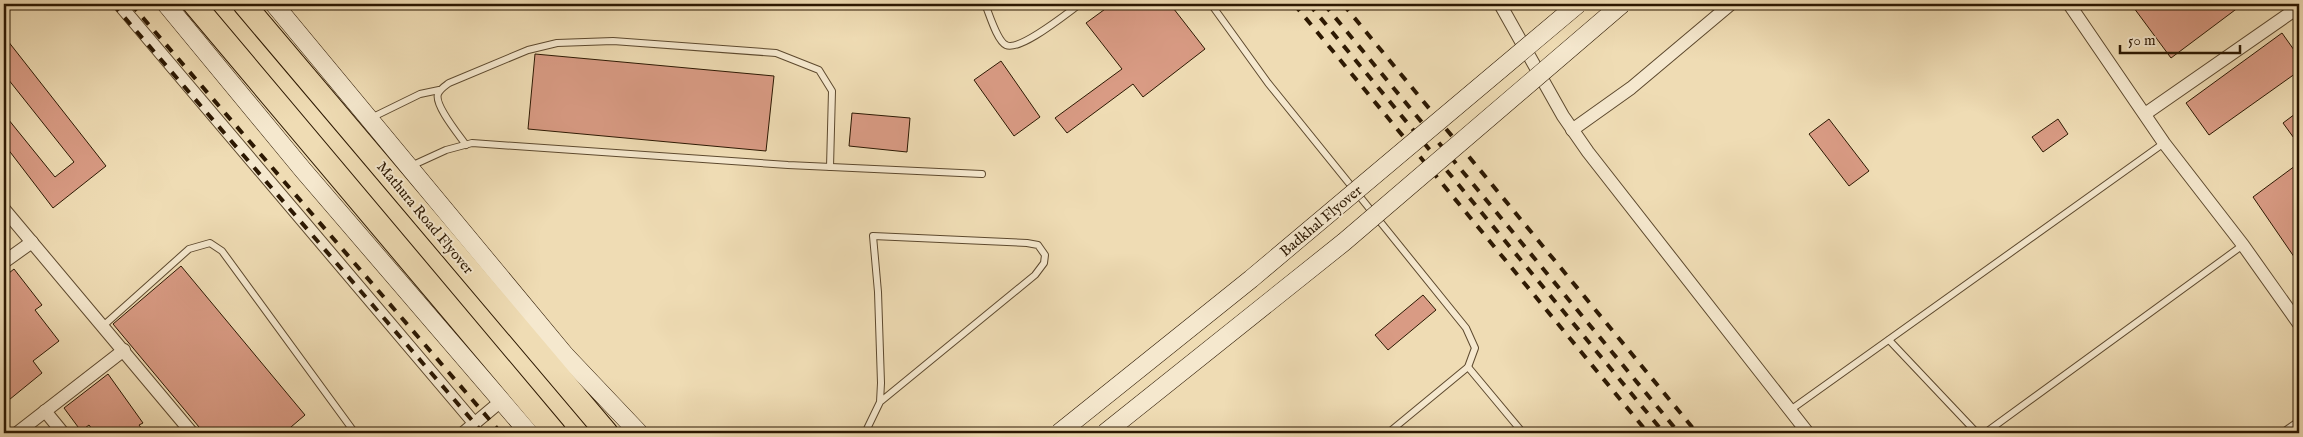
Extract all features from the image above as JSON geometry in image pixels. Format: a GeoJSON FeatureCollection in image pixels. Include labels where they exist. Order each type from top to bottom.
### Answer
{"type":"FeatureCollection","features":[{"type":"Feature","properties":{"kind":"highway"},"geometry":{"type":"LineString","coordinates":[[194,4],[555,433]]}},
{"type":"Feature","properties":{"kind":"highway","name":"Mathura Road Flyover"},"geometry":{"type":"LineString","coordinates":[[244,4],[607,433]]}},
{"type":"Feature","properties":{"kind":"main road"},"geometry":{"type":"LineString","coordinates":[[166,4],[303,170],[500,402],[529,433]]}},
{"type":"Feature","properties":{"kind":"main road"},"geometry":{"type":"LineString","coordinates":[[274,4],[565,355],[639,433]]}},
{"type":"Feature","properties":{"kind":"main road","name":"Badkhal Flyover"},"geometry":{"type":"LineString","coordinates":[[1059,433],[1251,279],[1578,4]]}},
{"type":"Feature","properties":{"kind":"main road","name":"Badkhal Flyover"},"geometry":{"type":"LineString","coordinates":[[1105,433],[1344,242],[1622,4]]}},
{"type":"Feature","properties":{"kind":"street"},"geometry":{"type":"LineString","coordinates":[[119,4],[474,424]]}},
{"type":"Feature","properties":{"kind":"street"},"geometry":{"type":"LineString","coordinates":[[1500,4],[1572,130],[1808,433]]}},
{"type":"Feature","properties":{"kind":"street"},"geometry":{"type":"LineString","coordinates":[[1572,130],[1631,88],[1731,4]]}},
{"type":"Feature","properties":{"kind":"street"},"geometry":{"type":"LineString","coordinates":[[2070,4],[2164,142],[2243,245],[2299,324]]}},
{"type":"Feature","properties":{"kind":"street"},"geometry":{"type":"LineString","coordinates":[[2145,114],[2298,11]]}},
{"type":"Feature","properties":{"kind":"street"},"geometry":{"type":"LineString","coordinates":[[4,208],[192,433]]}},
{"type":"Feature","properties":{"kind":"street"},"geometry":{"type":"LineString","coordinates":[[4,262],[32,242]]}},
{"type":"Feature","properties":{"kind":"street"},"geometry":{"type":"LineString","coordinates":[[17,433],[124,350]]}},
{"type":"Feature","properties":{"kind":"street"},"geometry":{"type":"LineString","coordinates":[[464,433],[500,402]]}},
{"type":"Feature","properties":{"kind":"street"},"geometry":{"type":"LineString","coordinates":[[45,411],[63,433]]}},
{"type":"Feature","properties":{"kind":"lane"},"geometry":{"type":"LineString","coordinates":[[4,7],[7,4]]}},
{"type":"Feature","properties":{"kind":"lane"},"geometry":{"type":"LineString","coordinates":[[985,4],[1001,40],[1007,46],[1015,47],[1026,42],[1080,4]]}},
{"type":"Feature","properties":{"kind":"lane"},"geometry":{"type":"LineString","coordinates":[[1211,4],[1268,83],[1466,328],[1475,348],[1468,367],[1388,433]]}},
{"type":"Feature","properties":{"kind":"lane"},"geometry":{"type":"LineString","coordinates":[[369,119],[420,94],[439,90],[449,83],[477,70],[528,50],[557,43],[613,41],[776,53],[820,70],[832,91],[830,167]]}},
{"type":"Feature","properties":{"kind":"lane"},"geometry":{"type":"LineString","coordinates":[[439,90],[437,96],[440,107],[466,145]]}},
{"type":"Feature","properties":{"kind":"lane"},"geometry":{"type":"LineString","coordinates":[[1790,411],[2164,142]]}},
{"type":"Feature","properties":{"kind":"lane"},"geometry":{"type":"LineString","coordinates":[[409,167],[446,150],[472,143],[830,167],[982,174]]}},
{"type":"Feature","properties":{"kind":"lane"},"geometry":{"type":"LineString","coordinates":[[865,433],[880,402],[1035,275],[1044,263],[1045,255],[1038,246],[1027,243],[873,236],[878,292],[880,402]]}},
{"type":"Feature","properties":{"kind":"lane"},"geometry":{"type":"LineString","coordinates":[[103,326],[189,249],[210,243],[222,251],[355,433]]}},
{"type":"Feature","properties":{"kind":"lane"},"geometry":{"type":"LineString","coordinates":[[1985,433],[2243,245]]}},
{"type":"Feature","properties":{"kind":"lane"},"geometry":{"type":"LineString","coordinates":[[1889,340],[1977,433]]}},
{"type":"Feature","properties":{"kind":"lane"},"geometry":{"type":"LineString","coordinates":[[1468,367],[1523,433]]}},
{"type":"Feature","properties":{"kind":"lane"},"geometry":{"type":"LineString","coordinates":[[2282,433],[2299,421]]}},
{"type":"Feature","properties":{"kind":"building"},"geometry":{"type":"Polygon","coordinates":[[[1112,4],[1170,4],[1205,49],[1143,97],[1133,84],[1067,133],[1055,118],[1122,69],[1086,23],[1112,4]]]}},
{"type":"Feature","properties":{"kind":"building"},"geometry":{"type":"Polygon","coordinates":[[[2131,4],[2243,4],[2171,58],[2131,4]]]}},
{"type":"Feature","properties":{"kind":"building"},"geometry":{"type":"Polygon","coordinates":[[[2282,33],[2299,57],[2299,71],[2209,135],[2186,103],[2282,33]]]}},
{"type":"Feature","properties":{"kind":"building"},"geometry":{"type":"Polygon","coordinates":[[[4,36],[106,166],[53,208],[4,144],[4,114],[55,177],[74,162],[4,74],[4,36]]]}},
{"type":"Feature","properties":{"kind":"building"},"geometry":{"type":"Polygon","coordinates":[[[535,54],[774,76],[766,151],[528,129],[535,54]]]}},
{"type":"Feature","properties":{"kind":"building"},"geometry":{"type":"Polygon","coordinates":[[[1001,61],[1040,117],[1014,136],[974,80],[1001,61]]]}},
{"type":"Feature","properties":{"kind":"building"},"geometry":{"type":"Polygon","coordinates":[[[2299,111],[2299,145],[2283,123],[2299,111]]]}},
{"type":"Feature","properties":{"kind":"building"},"geometry":{"type":"Polygon","coordinates":[[[852,113],[910,118],[907,152],[849,146],[852,113]]]}},
{"type":"Feature","properties":{"kind":"building"},"geometry":{"type":"Polygon","coordinates":[[[1829,119],[1869,171],[1849,186],[1809,134],[1829,119]]]}},
{"type":"Feature","properties":{"kind":"building"},"geometry":{"type":"Polygon","coordinates":[[[2058,119],[2068,134],[2043,152],[2032,137],[2058,119]]]}},
{"type":"Feature","properties":{"kind":"building"},"geometry":{"type":"Polygon","coordinates":[[[2299,163],[2299,264],[2253,197],[2299,163]]]}},
{"type":"Feature","properties":{"kind":"building"},"geometry":{"type":"Polygon","coordinates":[[[181,266],[305,415],[284,433],[204,433],[113,324],[181,266]]]}},
{"type":"Feature","properties":{"kind":"building"},"geometry":{"type":"Polygon","coordinates":[[[14,269],[42,305],[35,310],[59,341],[33,361],[42,373],[4,404],[4,277],[14,269]]]}},
{"type":"Feature","properties":{"kind":"building"},"geometry":{"type":"Polygon","coordinates":[[[1423,295],[1436,310],[1388,350],[1375,335],[1423,295]]]}},
{"type":"Feature","properties":{"kind":"building"},"geometry":{"type":"Polygon","coordinates":[[[108,374],[143,423],[139,425],[145,433],[95,433],[89,425],[81,431],[64,408],[108,374]]]}},
{"type":"Feature","properties":{"kind":"railway"},"geometry":{"type":"LineString","coordinates":[[113,4],[483,433]]}},
{"type":"Feature","properties":{"kind":"railway"},"geometry":{"type":"LineString","coordinates":[[131,4],[501,433]]}},
{"type":"Feature","properties":{"kind":"railway"},"geometry":{"type":"LineString","coordinates":[[1294,4],[1648,433]]}},
{"type":"Feature","properties":{"kind":"railway"},"geometry":{"type":"LineString","coordinates":[[1309,4],[1664,433]]}},
{"type":"Feature","properties":{"kind":"railway"},"geometry":{"type":"LineString","coordinates":[[1324,4],[1679,433]]}},
{"type":"Feature","properties":{"kind":"railway"},"geometry":{"type":"LineString","coordinates":[[1343,4],[1697,433]]}}]}
